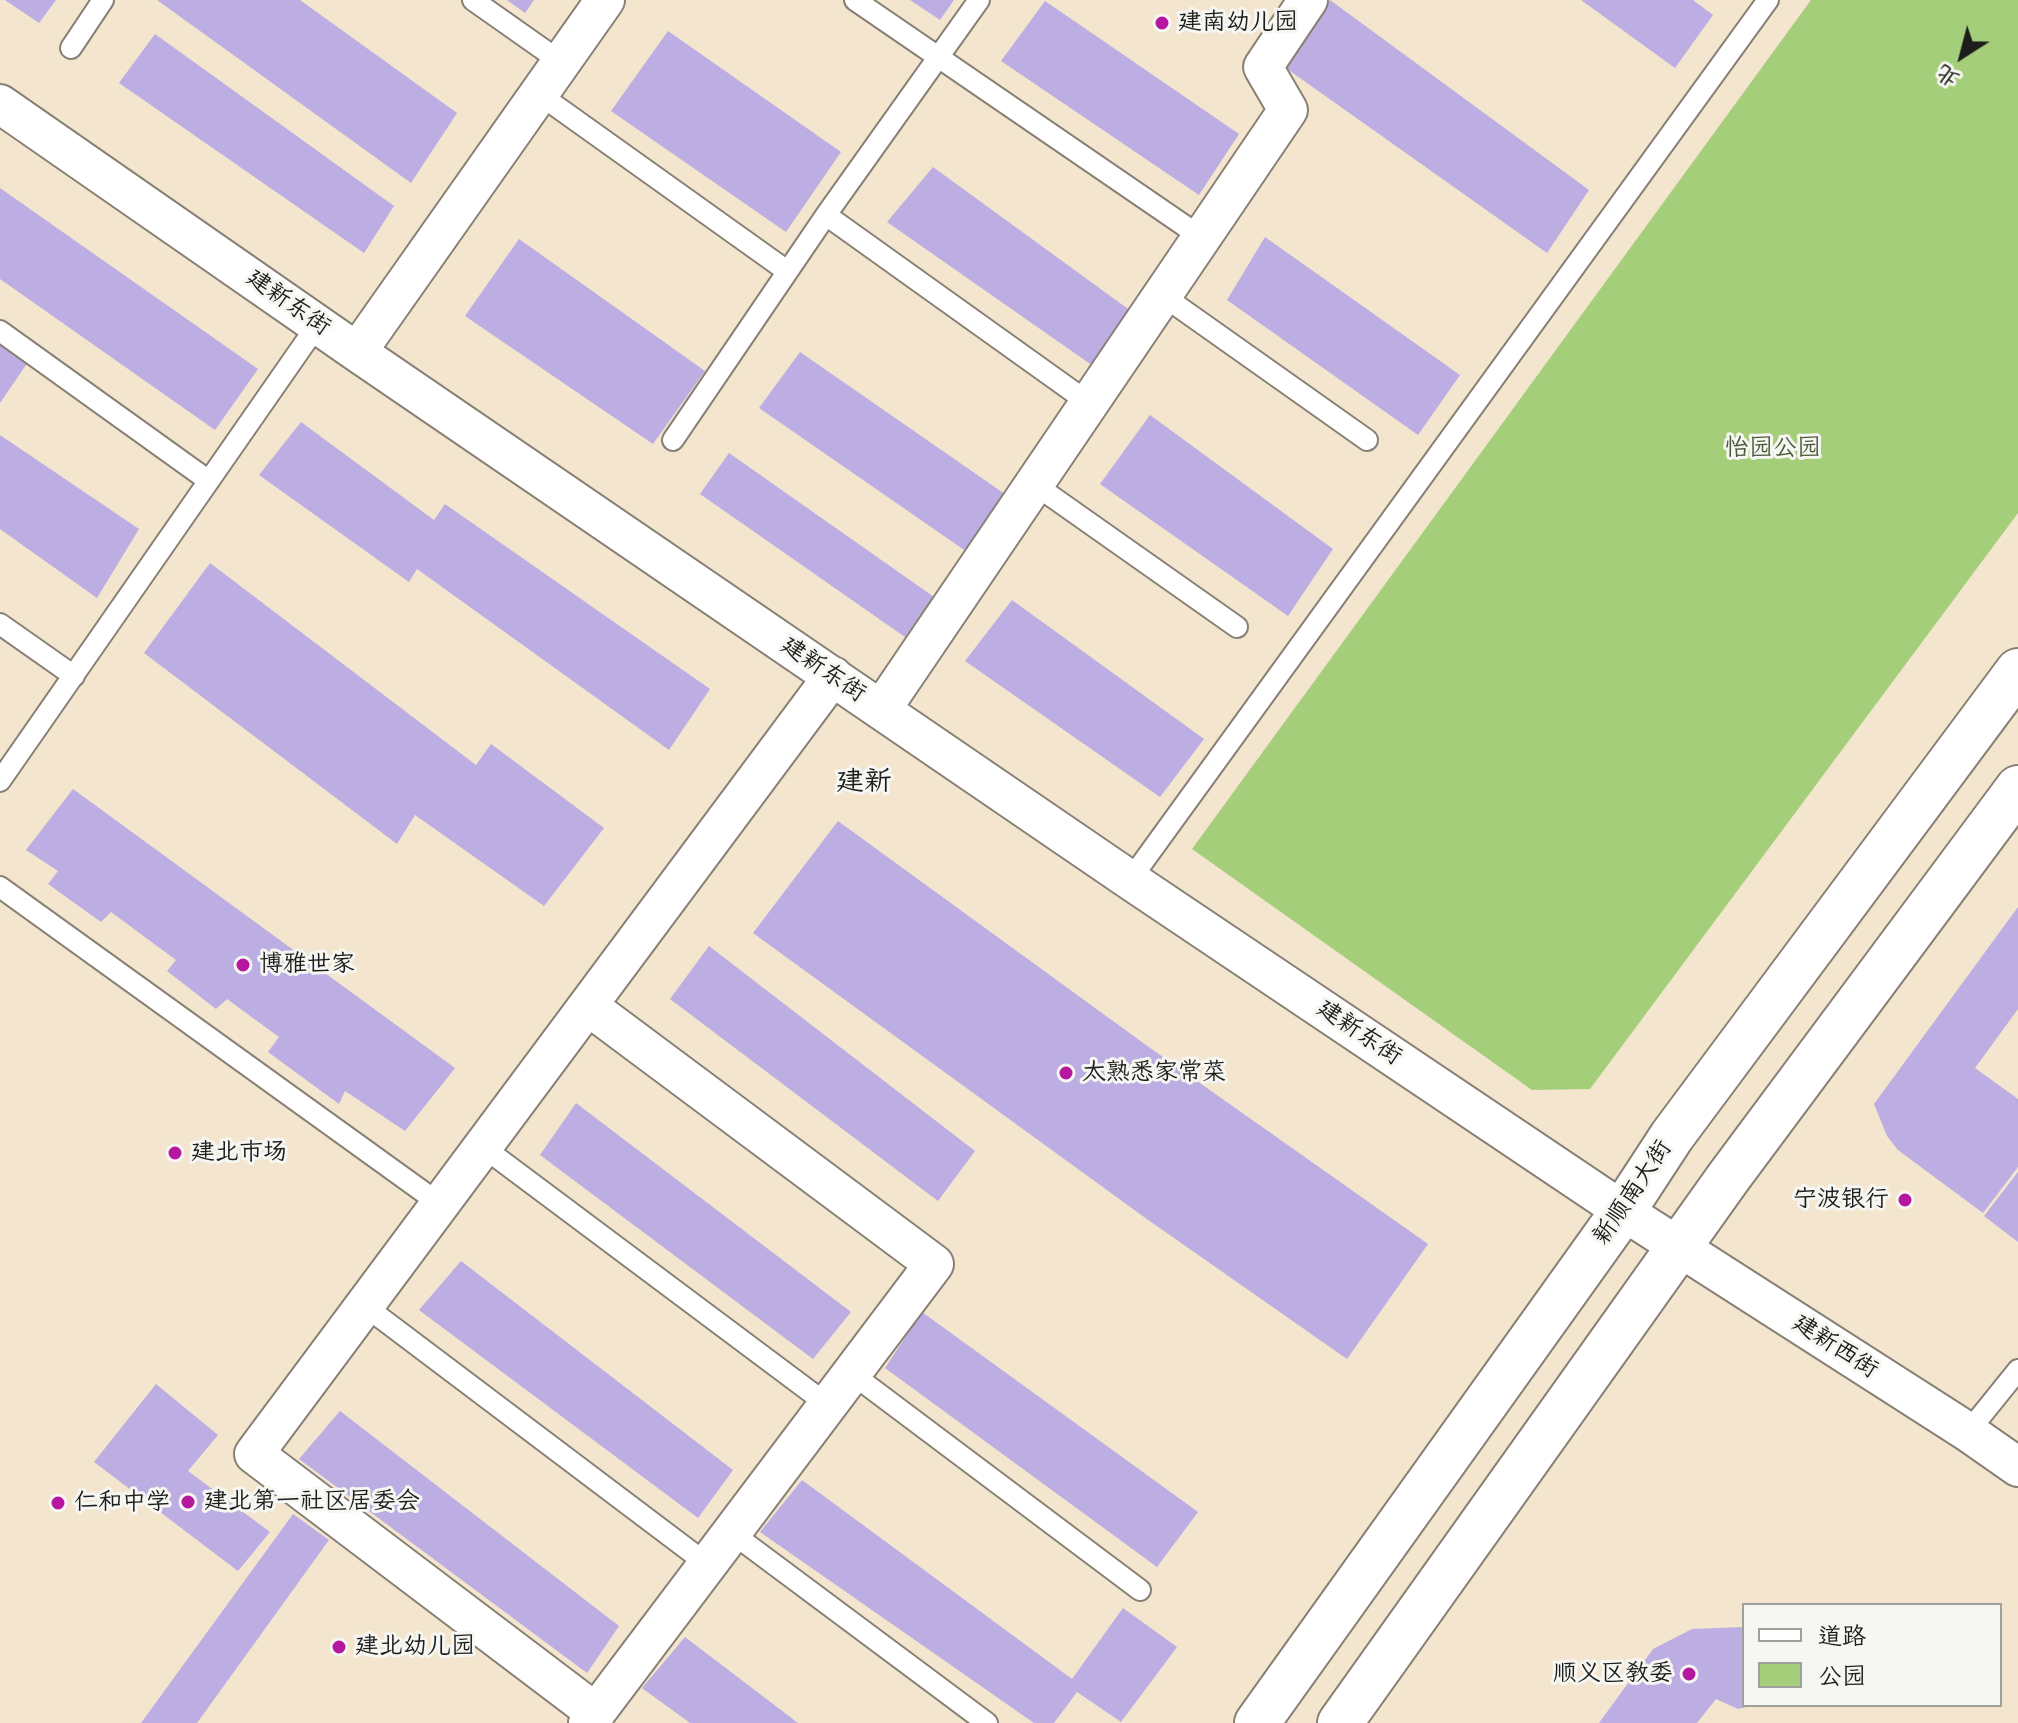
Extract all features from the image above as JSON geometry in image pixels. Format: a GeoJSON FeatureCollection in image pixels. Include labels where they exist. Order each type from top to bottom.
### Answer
{"type":"FeatureCollection","features":[{"type":"Feature","properties":{"kind":"main road","name":"新顺南大街"},"geometry":{"type":"LineString","coordinates":[[1340,1723],[1651,1228],[1672,1136],[2018,671]]}},
{"type":"Feature","properties":{"kind":"main road","name":"新顺南大街"},"geometry":{"type":"LineString","coordinates":[[1257,1723],[1651,1228],[2018,788]]}},
{"type":"Feature","properties":{"kind":"street"},"geometry":{"type":"LineString","coordinates":[[357,352],[605,0]]}},
{"type":"Feature","properties":{"kind":"street"},"geometry":{"type":"LineString","coordinates":[[881,710],[1288,110],[1263,67],[1308,0]]}},
{"type":"Feature","properties":{"kind":"street","name":"建新东街"},"geometry":{"type":"LineString","coordinates":[[0,104],[1130,880],[1651,1228]]}},
{"type":"Feature","properties":{"kind":"street"},"geometry":{"type":"LineString","coordinates":[[588,1006],[934,1264],[592,1718],[254,1454],[833,676]]}},
{"type":"Feature","properties":{"kind":"street","name":"建新西街"},"geometry":{"type":"LineString","coordinates":[[1651,1228],[2018,1467]]}},
{"type":"Feature","properties":{"kind":"lane"},"geometry":{"type":"LineString","coordinates":[[71,48],[103,0]]}},
{"type":"Feature","properties":{"kind":"lane"},"geometry":{"type":"LineString","coordinates":[[473,0],[561,62]]}},
{"type":"Feature","properties":{"kind":"lane"},"geometry":{"type":"LineString","coordinates":[[855,0],[1201,237]]}},
{"type":"Feature","properties":{"kind":"lane"},"geometry":{"type":"LineString","coordinates":[[673,440],[787,271],[979,0]]}},
{"type":"Feature","properties":{"kind":"lane"},"geometry":{"type":"LineString","coordinates":[[1130,880],[1768,0]]}},
{"type":"Feature","properties":{"kind":"lane"},"geometry":{"type":"LineString","coordinates":[[539,94],[787,271]]}},
{"type":"Feature","properties":{"kind":"lane"},"geometry":{"type":"LineString","coordinates":[[826,215],[1089,403]]}},
{"type":"Feature","properties":{"kind":"lane"},"geometry":{"type":"LineString","coordinates":[[1162,295],[1367,440]]}},
{"type":"Feature","properties":{"kind":"lane"},"geometry":{"type":"LineString","coordinates":[[0,781],[318,324]]}},
{"type":"Feature","properties":{"kind":"lane"},"geometry":{"type":"LineString","coordinates":[[0,331],[209,481]]}},
{"type":"Feature","properties":{"kind":"lane"},"geometry":{"type":"LineString","coordinates":[[1034,484],[1237,627]]}},
{"type":"Feature","properties":{"kind":"lane"},"geometry":{"type":"LineString","coordinates":[[0,624],[74,676]]}},
{"type":"Feature","properties":{"kind":"lane"},"geometry":{"type":"LineString","coordinates":[[0,887],[440,1204]]}},
{"type":"Feature","properties":{"kind":"lane"},"geometry":{"type":"LineString","coordinates":[[483,1147],[828,1405]]}},
{"type":"Feature","properties":{"kind":"lane"},"geometry":{"type":"LineString","coordinates":[[365,1306],[707,1564]]}},
{"type":"Feature","properties":{"kind":"lane"},"geometry":{"type":"LineString","coordinates":[[1968,1432],[2018,1370]]}},
{"type":"Feature","properties":{"kind":"lane"},"geometry":{"type":"LineString","coordinates":[[851,1373],[1140,1590]]}},
{"type":"Feature","properties":{"kind":"lane"},"geometry":{"type":"LineString","coordinates":[[732,1533],[987,1723]]}},
{"type":"Feature","properties":{"kind":"green space","name":"怡园公园"},"geometry":{"type":"Polygon","coordinates":[[[1811,0],[2018,0],[2018,513],[1590,1089],[1532,1090],[1192,849],[1811,0]]]}},
{"type":"Feature","properties":{"kind":"building"},"geometry":{"type":"Polygon","coordinates":[[[5,0],[56,0],[39,23],[5,0]]]}},
{"type":"Feature","properties":{"kind":"building"},"geometry":{"type":"Polygon","coordinates":[[[157,0],[300,0],[457,113],[411,183],[157,0]]]}},
{"type":"Feature","properties":{"kind":"building"},"geometry":{"type":"Polygon","coordinates":[[[507,0],[534,0],[525,13],[507,0]]]}},
{"type":"Feature","properties":{"kind":"building"},"geometry":{"type":"Polygon","coordinates":[[[910,0],[954,0],[940,20],[910,0]]]}},
{"type":"Feature","properties":{"kind":"building"},"geometry":{"type":"Polygon","coordinates":[[[1330,0],[1589,190],[1547,253],[1283,66],[1330,0]]]}},
{"type":"Feature","properties":{"kind":"building"},"geometry":{"type":"Polygon","coordinates":[[[1581,0],[1693,0],[1713,15],[1675,68],[1581,0]]]}},
{"type":"Feature","properties":{"kind":"building"},"geometry":{"type":"Polygon","coordinates":[[[1045,1],[1239,134],[1199,195],[1001,61],[1045,1]]]}},
{"type":"Feature","properties":{"kind":"building"},"geometry":{"type":"Polygon","coordinates":[[[668,31],[841,152],[786,232],[611,111],[668,31]]]}},
{"type":"Feature","properties":{"kind":"building"},"geometry":{"type":"Polygon","coordinates":[[[155,34],[394,206],[364,253],[119,83],[155,34]]]}},
{"type":"Feature","properties":{"kind":"building"},"geometry":{"type":"Polygon","coordinates":[[[933,167],[1135,314],[1096,368],[887,222],[933,167]]]}},
{"type":"Feature","properties":{"kind":"building"},"geometry":{"type":"Polygon","coordinates":[[[0,188],[258,369],[215,430],[0,279],[0,188]]]}},
{"type":"Feature","properties":{"kind":"building"},"geometry":{"type":"Polygon","coordinates":[[[1265,237],[1460,375],[1418,435],[1227,300],[1265,237]]]}},
{"type":"Feature","properties":{"kind":"building"},"geometry":{"type":"Polygon","coordinates":[[[519,239],[705,371],[653,444],[465,316],[519,239]]]}},
{"type":"Feature","properties":{"kind":"building"},"geometry":{"type":"Polygon","coordinates":[[[0,341],[28,362],[0,403],[0,341]]]}},
{"type":"Feature","properties":{"kind":"building"},"geometry":{"type":"Polygon","coordinates":[[[800,352],[1012,499],[970,554],[759,408],[800,352]]]}},
{"type":"Feature","properties":{"kind":"building"},"geometry":{"type":"Polygon","coordinates":[[[1150,415],[1333,549],[1288,616],[1100,484],[1150,415]]]}},
{"type":"Feature","properties":{"kind":"building"},"geometry":{"type":"Polygon","coordinates":[[[301,422],[434,520],[445,504],[710,689],[669,750],[417,569],[409,582],[259,475],[301,422]]]}},
{"type":"Feature","properties":{"kind":"building"},"geometry":{"type":"Polygon","coordinates":[[[0,435],[139,529],[97,598],[0,529],[0,435]]]}},
{"type":"Feature","properties":{"kind":"building"},"geometry":{"type":"Polygon","coordinates":[[[729,453],[934,597],[905,637],[700,494],[729,453]]]}},
{"type":"Feature","properties":{"kind":"building"},"geometry":{"type":"Polygon","coordinates":[[[210,563],[476,765],[491,744],[604,828],[544,906],[415,815],[397,844],[144,653],[210,563]]]}},
{"type":"Feature","properties":{"kind":"building"},"geometry":{"type":"Polygon","coordinates":[[[1012,600],[1204,739],[1160,797],[965,661],[1012,600]]]}},
{"type":"Feature","properties":{"kind":"building","name":"博雅世家"},"geometry":{"type":"Polygon","coordinates":[[[73,789],[455,1068],[405,1131],[345,1091],[339,1104],[268,1052],[279,1037],[227,999],[216,1009],[167,971],[176,960],[111,912],[101,922],[48,884],[58,871],[26,850],[73,789]]]}},
{"type":"Feature","properties":{"kind":"building","name":"太熟悉家常菜"},"geometry":{"type":"Polygon","coordinates":[[[838,821],[1146,1045],[1428,1244],[1347,1359],[1144,1217],[753,933],[838,821]]]}},
{"type":"Feature","properties":{"kind":"building"},"geometry":{"type":"Polygon","coordinates":[[[2018,907],[2018,1009],[1975,1068],[2018,1099],[2018,1167],[1983,1213],[1898,1150],[1887,1136],[1874,1104],[2018,907]]]}},
{"type":"Feature","properties":{"kind":"building"},"geometry":{"type":"Polygon","coordinates":[[[709,946],[975,1151],[938,1201],[670,999],[709,946]]]}},
{"type":"Feature","properties":{"kind":"building"},"geometry":{"type":"Polygon","coordinates":[[[576,1103],[851,1312],[813,1359],[540,1155],[576,1103]]]}},
{"type":"Feature","properties":{"kind":"building"},"geometry":{"type":"Polygon","coordinates":[[[2018,1172],[2018,1242],[1984,1216],[2018,1172]]]}},
{"type":"Feature","properties":{"kind":"building"},"geometry":{"type":"Polygon","coordinates":[[[461,1261],[733,1470],[698,1518],[419,1310],[461,1261]]]}},
{"type":"Feature","properties":{"kind":"building"},"geometry":{"type":"Polygon","coordinates":[[[922,1312],[1198,1512],[1157,1567],[885,1368],[922,1312]]]}},
{"type":"Feature","properties":{"kind":"building","name":"建北第一社区居委会"},"geometry":{"type":"Polygon","coordinates":[[[156,1384],[218,1435],[188,1471],[270,1532],[238,1571],[94,1462],[156,1384]]]}},
{"type":"Feature","properties":{"kind":"building"},"geometry":{"type":"Polygon","coordinates":[[[340,1411],[619,1626],[587,1673],[299,1459],[340,1411]]]}},
{"type":"Feature","properties":{"kind":"building"},"geometry":{"type":"Polygon","coordinates":[[[802,1480],[1072,1679],[1123,1608],[1177,1647],[1121,1722],[1077,1692],[1054,1723],[1034,1723],[760,1532],[802,1480]]]}},
{"type":"Feature","properties":{"kind":"building"},"geometry":{"type":"Polygon","coordinates":[[[293,1514],[329,1540],[197,1723],[141,1723],[293,1514]]]}},
{"type":"Feature","properties":{"kind":"building","name":"顺义区教委"},"geometry":{"type":"Polygon","coordinates":[[[1742,1627],[1742,1707],[1747,1707],[1738,1709],[1716,1699],[1697,1723],[1599,1723],[1653,1649],[1692,1629],[1742,1627]]]}},
{"type":"Feature","properties":{"kind":"building"},"geometry":{"type":"Polygon","coordinates":[[[685,1637],[798,1723],[690,1723],[642,1688],[685,1637]]]}},
{"type":"Feature","properties":{"kind":"place","name":"建南幼儿园"},"geometry":{"type":"Point","coordinates":[1162,23]}},
{"type":"Feature","properties":{"kind":"place","name":"博雅世家"},"geometry":{"type":"Point","coordinates":[243,965]}},
{"type":"Feature","properties":{"kind":"place","name":"太熟悉家常菜"},"geometry":{"type":"Point","coordinates":[1066,1073]}},
{"type":"Feature","properties":{"kind":"place","name":"建北市场"},"geometry":{"type":"Point","coordinates":[175,1153]}},
{"type":"Feature","properties":{"kind":"place","name":"宁波银行"},"geometry":{"type":"Point","coordinates":[1905,1200]}},
{"type":"Feature","properties":{"kind":"place","name":"建北第一社区居委会"},"geometry":{"type":"Point","coordinates":[188,1502]}},
{"type":"Feature","properties":{"kind":"place","name":"仁和中学"},"geometry":{"type":"Point","coordinates":[58,1503]}},
{"type":"Feature","properties":{"kind":"place","name":"建北幼儿园"},"geometry":{"type":"Point","coordinates":[339,1647]}},
{"type":"Feature","properties":{"kind":"place","name":"顺义区教委"},"geometry":{"type":"Point","coordinates":[1689,1674]}},
{"type":"Feature","properties":{"kind":"district","name":"建新"},"geometry":{"type":"Point","coordinates":[864,783]}}]}
